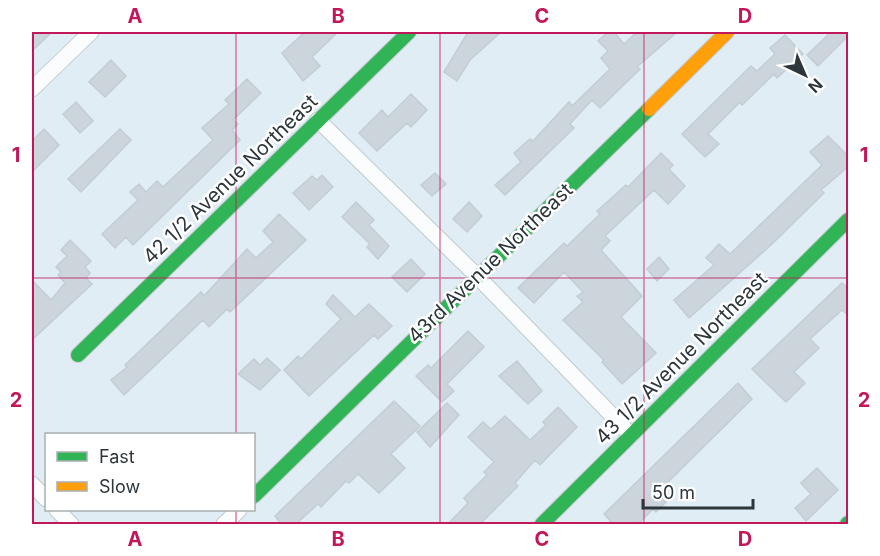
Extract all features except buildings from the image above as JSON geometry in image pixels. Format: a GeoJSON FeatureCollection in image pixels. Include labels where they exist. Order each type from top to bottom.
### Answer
{"type":"FeatureCollection","features":[{"type":"Feature","properties":{"kind":"street"},"geometry":{"type":"LineString","coordinates":[[32,89],[91,32]]}},
{"type":"Feature","properties":{"kind":"street","name":"42 1/2 Avenue Northeast"},"geometry":{"type":"LineString","coordinates":[[78,355],[409,32]]}},
{"type":"Feature","properties":{"kind":"street","name":"43rd Avenue Northeast"},"geometry":{"type":"LineString","coordinates":[[255,494],[727,32]]}},
{"type":"Feature","properties":{"kind":"street"},"geometry":{"type":"LineString","coordinates":[[318,120],[477,276],[631,435]]}},
{"type":"Feature","properties":{"kind":"street","name":"43 1/2 Avenue Northeast"},"geometry":{"type":"LineString","coordinates":[[542,525],[849,220]]}},
{"type":"Feature","properties":{"kind":"street"},"geometry":{"type":"LineString","coordinates":[[32,484],[45,498]]}},
{"type":"Feature","properties":{"kind":"street"},"geometry":{"type":"LineString","coordinates":[[58,511],[71,525]]}},
{"type":"Feature","properties":{"kind":"street"},"geometry":{"type":"LineString","coordinates":[[224,525],[238,511]]}},
{"type":"Feature","properties":{"kind":"traffic: fast"},"geometry":{"type":"LineString","coordinates":[[78,355],[409,32]]}},
{"type":"Feature","properties":{"kind":"traffic: fast"},"geometry":{"type":"LineString","coordinates":[[255,495],[649,109]]}},
{"type":"Feature","properties":{"kind":"traffic: fast"},"geometry":{"type":"LineString","coordinates":[[542,524],[848,220]]}},
{"type":"Feature","properties":{"kind":"traffic: slow"},"geometry":{"type":"LineString","coordinates":[[649,109],[727,32]]}}]}
